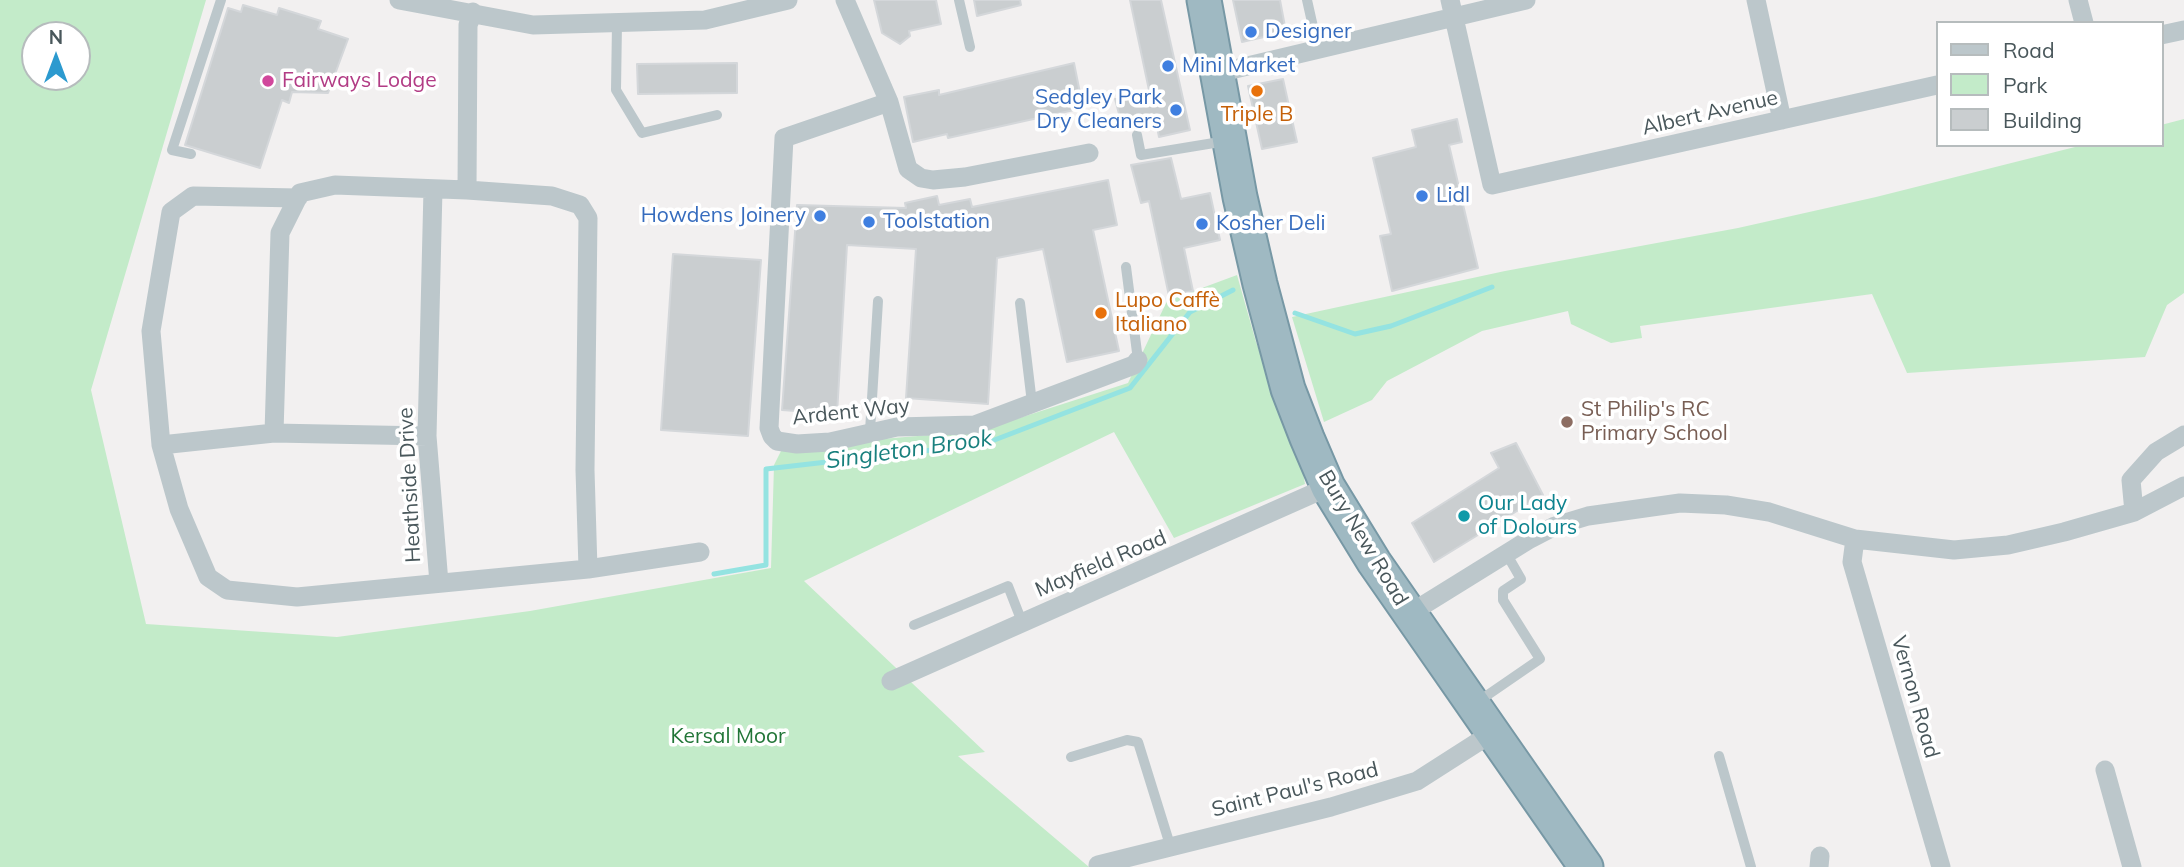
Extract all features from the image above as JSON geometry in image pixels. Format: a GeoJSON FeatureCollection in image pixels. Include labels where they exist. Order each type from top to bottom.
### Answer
{"type":"FeatureCollection","features":[{"type":"Feature","properties":{"kind":"highway","name":"Bury New Road"},"geometry":{"type":"LineString","coordinates":[[1204,0],[1230,140],[1272,337],[1287,390],[1328,486],[1409,614],[1586,867]]}},
{"type":"Feature","properties":{"kind":"street"},"geometry":{"type":"LineString","coordinates":[[399,0],[475,6],[533,24],[705,20],[788,0]]}},
{"type":"Feature","properties":{"kind":"street"},"geometry":{"type":"LineString","coordinates":[[845,0],[889,102],[908,169],[921,178],[933,180],[965,177],[1089,153]]}},
{"type":"Feature","properties":{"kind":"street"},"geometry":{"type":"LineString","coordinates":[[1218,73],[1318,49],[1452,8],[1526,0]]}},
{"type":"Feature","properties":{"kind":"street"},"geometry":{"type":"LineString","coordinates":[[1756,0],[1782,120]]}},
{"type":"Feature","properties":{"kind":"street"},"geometry":{"type":"LineString","coordinates":[[2078,0],[2083,21]]}},
{"type":"Feature","properties":{"kind":"street"},"geometry":{"type":"LineString","coordinates":[[467,190],[468,25],[475,6]]}},
{"type":"Feature","properties":{"kind":"street","name":"Albert Avenue"},"geometry":{"type":"LineString","coordinates":[[1452,8],[1492,185],[1936,85]]}},
{"type":"Feature","properties":{"kind":"street"},"geometry":{"type":"LineString","coordinates":[[2163,35],[2184,30]]}},
{"type":"Feature","properties":{"kind":"street","name":"Ardent Way"},"geometry":{"type":"LineString","coordinates":[[889,102],[784,138],[769,428],[778,441],[792,444],[830,442],[870,431],[975,425],[1135,365],[1138,360]]}},
{"type":"Feature","properties":{"kind":"street"},"geometry":{"type":"LineString","coordinates":[[274,433],[280,233],[300,193],[335,186],[467,190],[552,196],[580,205],[588,218],[585,470],[588,569]]}},
{"type":"Feature","properties":{"kind":"street","name":"Heathside Drive"},"geometry":{"type":"LineString","coordinates":[[298,198],[193,196],[171,212],[151,331],[161,445],[179,509],[208,577],[227,590],[298,597],[439,583],[428,436],[433,189]]}},
{"type":"Feature","properties":{"kind":"street"},"geometry":{"type":"LineString","coordinates":[[161,445],[274,433],[428,436]]}},
{"type":"Feature","properties":{"kind":"street"},"geometry":{"type":"LineString","coordinates":[[2134,512],[2132,480],[2156,452],[2184,435]]}},
{"type":"Feature","properties":{"kind":"street","name":"Mayfield Road"},"geometry":{"type":"LineString","coordinates":[[891,681],[1328,486]]}},
{"type":"Feature","properties":{"kind":"street"},"geometry":{"type":"LineString","coordinates":[[1409,614],[1506,553],[1571,520],[1680,503],[1726,505],[1769,512],[1855,539],[1954,550],[2008,545],[2134,512],[2184,486]]}},
{"type":"Feature","properties":{"kind":"street","name":"Vernon Road"},"geometry":{"type":"LineString","coordinates":[[1855,539],[1852,562],[1941,867]]}},
{"type":"Feature","properties":{"kind":"street"},"geometry":{"type":"LineString","coordinates":[[439,583],[588,569],[700,552]]}},
{"type":"Feature","properties":{"kind":"street","name":"Saint Paul's Road"},"geometry":{"type":"LineString","coordinates":[[1098,865],[1331,807],[1417,781],[1492,733]]}},
{"type":"Feature","properties":{"kind":"street"},"geometry":{"type":"LineString","coordinates":[[2105,770],[2132,867]]}},
{"type":"Feature","properties":{"kind":"lane"},"geometry":{"type":"LineString","coordinates":[[191,154],[172,150],[222,0]]}},
{"type":"Feature","properties":{"kind":"lane"},"geometry":{"type":"LineString","coordinates":[[959,0],[970,47]]}},
{"type":"Feature","properties":{"kind":"lane"},"geometry":{"type":"LineString","coordinates":[[1307,0],[1318,49]]}},
{"type":"Feature","properties":{"kind":"lane"},"geometry":{"type":"LineString","coordinates":[[617,23],[615,90],[642,133],[717,115]]}},
{"type":"Feature","properties":{"kind":"lane"},"geometry":{"type":"LineString","coordinates":[[1137,135],[1141,155],[1230,140]]}},
{"type":"Feature","properties":{"kind":"lane"},"geometry":{"type":"LineString","coordinates":[[1126,267],[1138,360]]}},
{"type":"Feature","properties":{"kind":"lane"},"geometry":{"type":"LineString","coordinates":[[870,431],[878,301]]}},
{"type":"Feature","properties":{"kind":"lane"},"geometry":{"type":"LineString","coordinates":[[1020,303],[1032,403]]}},
{"type":"Feature","properties":{"kind":"lane"},"geometry":{"type":"LineString","coordinates":[[1473,705],[1540,659],[1503,600],[1503,591],[1521,579],[1506,553]]}},
{"type":"Feature","properties":{"kind":"lane"},"geometry":{"type":"LineString","coordinates":[[914,625],[1008,586],[1022,622]]}},
{"type":"Feature","properties":{"kind":"lane"},"geometry":{"type":"LineString","coordinates":[[1071,757],[1127,740],[1138,743],[1170,845]]}},
{"type":"Feature","properties":{"kind":"lane"},"geometry":{"type":"LineString","coordinates":[[1719,756],[1751,867]]}},
{"type":"Feature","properties":{"kind":"green space","name":"Kersal Moor"},"geometry":{"type":"Polygon","coordinates":[[[0,0],[206,0],[91,390],[146,624],[337,637],[530,611],[771,568],[774,465],[783,447],[979,431],[1128,383],[1167,301],[1237,275],[1256,342],[1301,462],[1305,484],[1174,538],[1114,432],[804,581],[985,752],[958,756],[1089,867],[0,867],[0,0]]]}},
{"type":"Feature","properties":{"kind":"green space"},"geometry":{"type":"Polygon","coordinates":[[[2184,119],[2184,293],[2167,305],[2145,357],[1907,373],[1872,294],[1640,326],[1642,338],[1611,343],[1571,324],[1568,311],[1482,331],[1387,381],[1372,400],[1324,422],[1292,317],[1505,271],[1738,228],[1876,197],[2075,147],[2163,147],[2163,124],[2184,119]]]}},
{"type":"Feature","properties":{"kind":"building"},"geometry":{"type":"Polygon","coordinates":[[[874,0],[936,0],[941,24],[909,31],[910,36],[900,44],[882,33],[874,0]]]}},
{"type":"Feature","properties":{"kind":"building"},"geometry":{"type":"Polygon","coordinates":[[[974,0],[1020,0],[1021,5],[977,16],[974,0]]]}},
{"type":"Feature","properties":{"kind":"building"},"geometry":{"type":"Polygon","coordinates":[[[1130,0],[1161,0],[1190,130],[1159,137],[1156,122],[1122,125],[1115,99],[1150,95],[1130,0]]]}},
{"type":"Feature","properties":{"kind":"building"},"geometry":{"type":"Polygon","coordinates":[[[1233,0],[1280,0],[1286,32],[1242,42],[1233,0]]]}},
{"type":"Feature","properties":{"kind":"building","name":"Fairways Lodge"},"geometry":{"type":"Polygon","coordinates":[[[243,5],[277,15],[279,8],[321,21],[318,29],[348,39],[328,93],[292,92],[289,103],[282,100],[260,168],[185,145],[228,8],[241,12],[243,5]]]}},
{"type":"Feature","properties":{"kind":"building"},"geometry":{"type":"Polygon","coordinates":[[[737,63],[737,93],[638,94],[637,64],[737,63]]]}},
{"type":"Feature","properties":{"kind":"building"},"geometry":{"type":"Polygon","coordinates":[[[1074,63],[1083,108],[948,138],[947,134],[913,142],[904,97],[939,90],[939,95],[1074,63]]]}},
{"type":"Feature","properties":{"kind":"building"},"geometry":{"type":"Polygon","coordinates":[[[1283,79],[1297,142],[1262,149],[1248,86],[1283,79]]]}},
{"type":"Feature","properties":{"kind":"building","name":"Lidl"},"geometry":{"type":"Polygon","coordinates":[[[1457,119],[1462,142],[1449,145],[1478,268],[1392,291],[1380,236],[1391,234],[1373,158],[1416,147],[1412,130],[1457,119]]]}},
{"type":"Feature","properties":{"kind":"building"},"geometry":{"type":"Polygon","coordinates":[[[1171,158],[1181,199],[1210,193],[1220,240],[1184,248],[1193,291],[1169,296],[1149,201],[1141,203],[1131,165],[1171,158]]]}},
{"type":"Feature","properties":{"kind":"building"},"geometry":{"type":"Polygon","coordinates":[[[1108,180],[1117,225],[1093,230],[1119,351],[1067,362],[1043,249],[997,258],[988,404],[906,398],[916,249],[847,245],[837,414],[782,410],[797,205],[906,208],[905,203],[937,196],[939,205],[970,199],[972,207],[1108,180]]]}},
{"type":"Feature","properties":{"kind":"building"},"geometry":{"type":"Polygon","coordinates":[[[673,254],[761,260],[748,436],[661,430],[673,254]]]}},
{"type":"Feature","properties":{"kind":"building","name":"Our Lady of Dolours"},"geometry":{"type":"Polygon","coordinates":[[[1516,443],[1543,495],[1434,562],[1412,523],[1499,468],[1491,453],[1516,443]]]}},
{"type":"Feature","properties":{"kind":"waterway","name":"Singleton Brook"},"geometry":{"type":"LineString","coordinates":[[1295,313],[1355,334],[1391,326],[1492,287]]}},
{"type":"Feature","properties":{"kind":"waterway","name":"Singleton Brook"},"geometry":{"type":"LineString","coordinates":[[714,574],[766,565],[766,469],[984,444],[1130,388],[1190,312],[1233,290]]}},
{"type":"Feature","properties":{"kind":"place","name":"Designer"},"geometry":{"type":"Point","coordinates":[1251,32]}},
{"type":"Feature","properties":{"kind":"place","name":"Mini Market"},"geometry":{"type":"Point","coordinates":[1168,66]}},
{"type":"Feature","properties":{"kind":"place","name":"Fairways Lodge"},"geometry":{"type":"Point","coordinates":[268,81]}},
{"type":"Feature","properties":{"kind":"place","name":"Triple B"},"geometry":{"type":"Point","coordinates":[1257,91]}},
{"type":"Feature","properties":{"kind":"place","name":"Sedgley Park Dry Cleaners"},"geometry":{"type":"Point","coordinates":[1176,110]}},
{"type":"Feature","properties":{"kind":"place","name":"Lidl"},"geometry":{"type":"Point","coordinates":[1422,196]}},
{"type":"Feature","properties":{"kind":"place","name":"Howdens Joinery"},"geometry":{"type":"Point","coordinates":[820,216]}},
{"type":"Feature","properties":{"kind":"place","name":"Toolstation"},"geometry":{"type":"Point","coordinates":[869,222]}},
{"type":"Feature","properties":{"kind":"place","name":"Kosher Deli"},"geometry":{"type":"Point","coordinates":[1202,224]}},
{"type":"Feature","properties":{"kind":"place","name":"Lupo Caffè Italiano"},"geometry":{"type":"Point","coordinates":[1101,313]}},
{"type":"Feature","properties":{"kind":"place","name":"St Philip's RC Primary School"},"geometry":{"type":"Point","coordinates":[1567,422]}},
{"type":"Feature","properties":{"kind":"place","name":"Our Lady of Dolours"},"geometry":{"type":"Point","coordinates":[1464,516]}}]}
